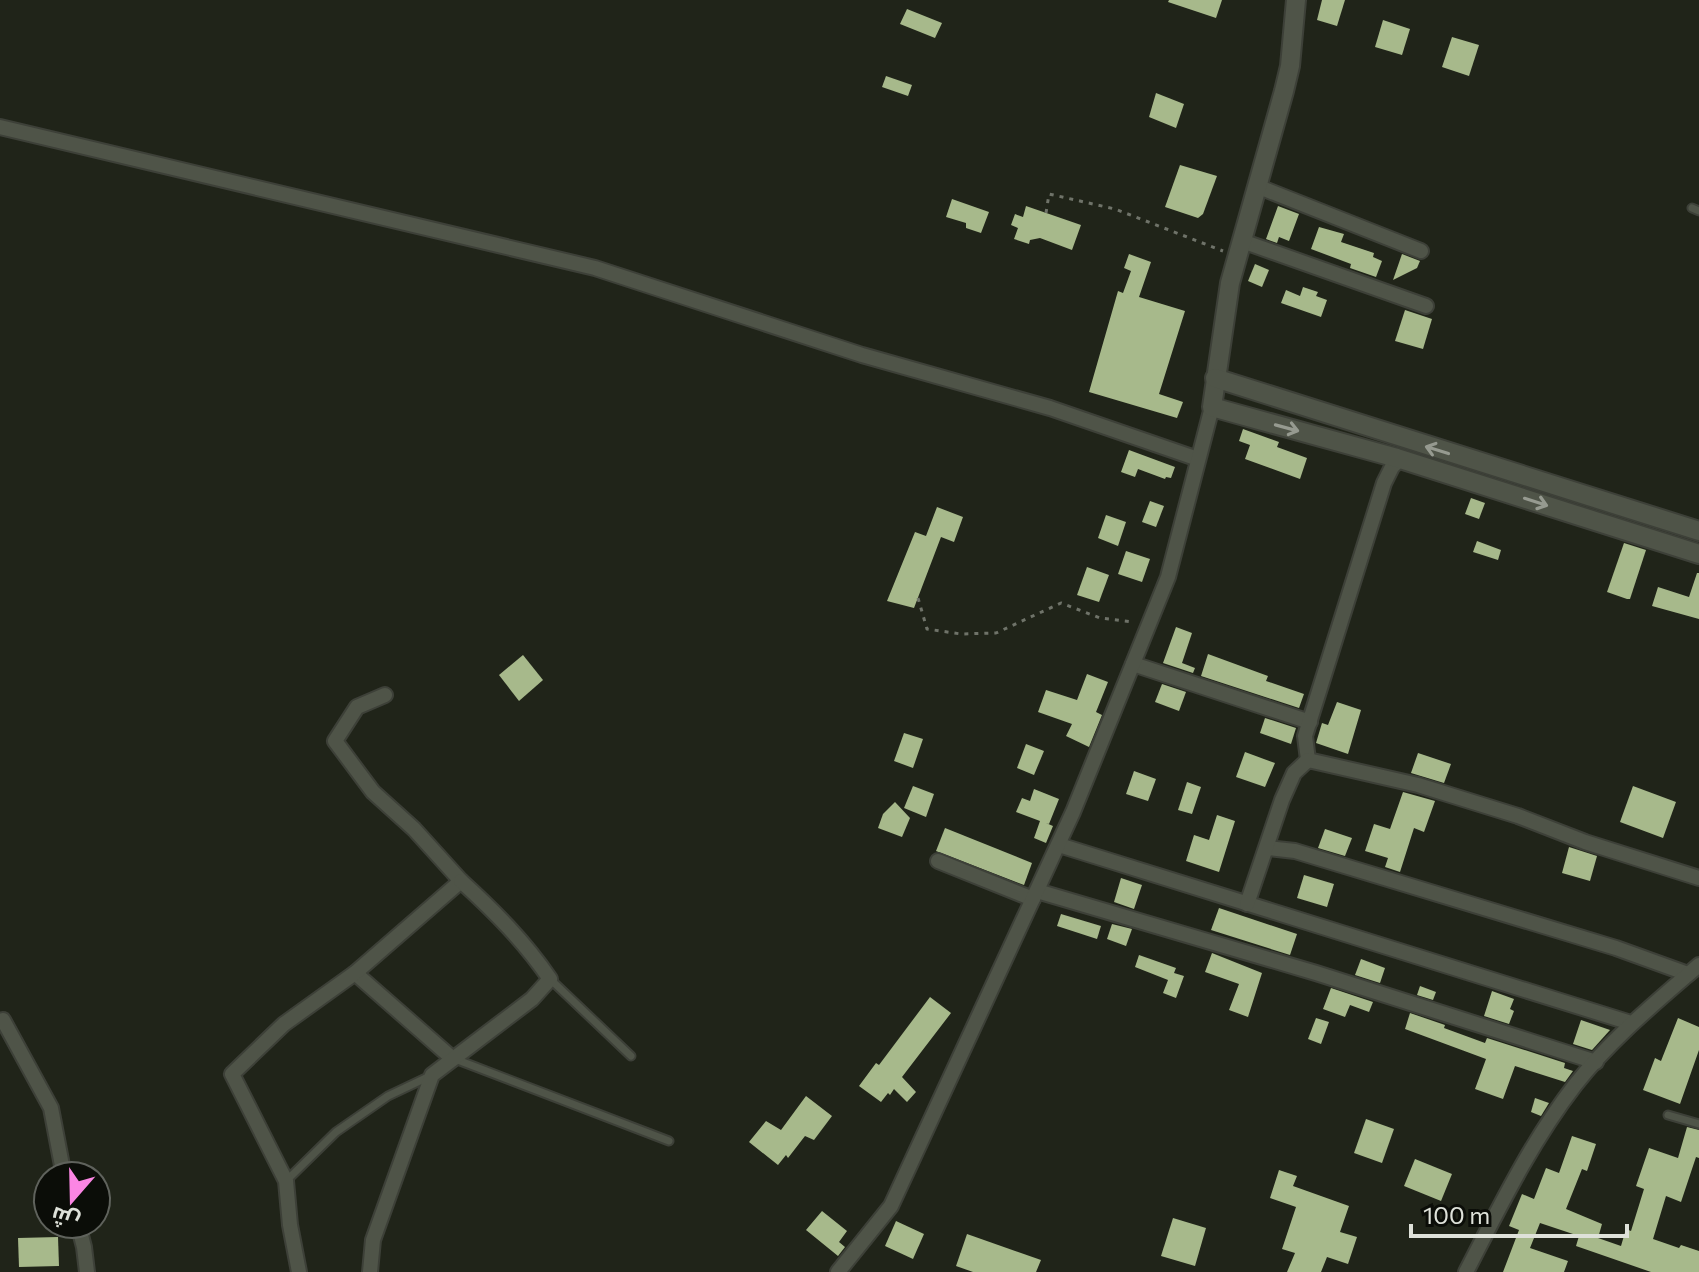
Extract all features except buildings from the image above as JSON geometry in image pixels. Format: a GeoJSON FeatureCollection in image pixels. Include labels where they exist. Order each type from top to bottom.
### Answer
{"type":"FeatureCollection","features":[{"type":"Feature","properties":{"kind":"street"},"geometry":{"type":"LineString","coordinates":[[838,1272],[891,1206],[1059,845],[1168,577],[1212,407],[1230,283],[1290,66],[1296,0]]}},
{"type":"Feature","properties":{"kind":"street"},"geometry":{"type":"LineString","coordinates":[[0,127],[595,268],[862,355],[1050,408],[1198,459]]}},
{"type":"Feature","properties":{"kind":"street"},"geometry":{"type":"LineString","coordinates":[[1259,187],[1421,251]]}},
{"type":"Feature","properties":{"kind":"street"},"geometry":{"type":"LineString","coordinates":[[1240,248],[1426,306]]}},
{"type":"Feature","properties":{"kind":"street"},"geometry":{"type":"LineString","coordinates":[[1212,407],[1400,459],[1694,552],[1697,530],[1215,378]]}},
{"type":"Feature","properties":{"kind":"street"},"geometry":{"type":"LineString","coordinates":[[1308,760],[1305,736],[1384,483],[1400,459],[1406,440]]}},
{"type":"Feature","properties":{"kind":"street"},"geometry":{"type":"LineString","coordinates":[[1133,664],[1310,722]]}},
{"type":"Feature","properties":{"kind":"street"},"geometry":{"type":"LineString","coordinates":[[370,1272],[373,1240],[432,1075],[532,999],[550,979],[502,919],[373,792],[335,741],[357,707],[385,695]]}},
{"type":"Feature","properties":{"kind":"street"},"geometry":{"type":"LineString","coordinates":[[1247,904],[1268,848],[1274,821],[1294,773],[1308,760]]}},
{"type":"Feature","properties":{"kind":"street"},"geometry":{"type":"LineString","coordinates":[[1308,760],[1446,794],[1699,878]]}},
{"type":"Feature","properties":{"kind":"street"},"geometry":{"type":"LineString","coordinates":[[1059,845],[1631,1023]]}},
{"type":"Feature","properties":{"kind":"street"},"geometry":{"type":"LineString","coordinates":[[1268,848],[1295,851],[1694,970]]}},
{"type":"Feature","properties":{"kind":"street"},"geometry":{"type":"LineString","coordinates":[[938,861],[1035,895],[1316,973],[1596,1062]]}},
{"type":"Feature","properties":{"kind":"street"},"geometry":{"type":"LineString","coordinates":[[299,1272],[286,1181],[232,1074],[284,1024],[355,973],[461,881]]}},
{"type":"Feature","properties":{"kind":"street"},"geometry":{"type":"LineString","coordinates":[[1466,1272],[1523,1162],[1575,1086],[1631,1023],[1694,970]]}},
{"type":"Feature","properties":{"kind":"street"},"geometry":{"type":"LineString","coordinates":[[355,973],[453,1059]]}},
{"type":"Feature","properties":{"kind":"street"},"geometry":{"type":"LineString","coordinates":[[3,1020],[51,1108],[61,1160]]}},
{"type":"Feature","properties":{"kind":"street"},"geometry":{"type":"LineString","coordinates":[[82,1240],[87,1272]]}},
{"type":"Feature","properties":{"kind":"lane"},"geometry":{"type":"LineString","coordinates":[[550,979],[631,1056]]}},
{"type":"Feature","properties":{"kind":"lane"},"geometry":{"type":"LineString","coordinates":[[453,1059],[669,1141]]}},
{"type":"Feature","properties":{"kind":"lane"},"geometry":{"type":"LineString","coordinates":[[286,1181],[336,1132],[388,1096],[432,1075]]}},
{"type":"Feature","properties":{"kind":"lane"},"geometry":{"type":"LineString","coordinates":[[1668,1115],[1699,1124]]}},
{"type":"Feature","properties":{"kind":"path"},"geometry":{"type":"LineString","coordinates":[[1046,213],[1049,194],[1066,197],[1115,209],[1212,248],[1240,248]]}},
{"type":"Feature","properties":{"kind":"path"},"geometry":{"type":"LineString","coordinates":[[918,598],[927,629],[961,634],[996,633],[1061,603],[1100,618],[1149,625]]}}]}
